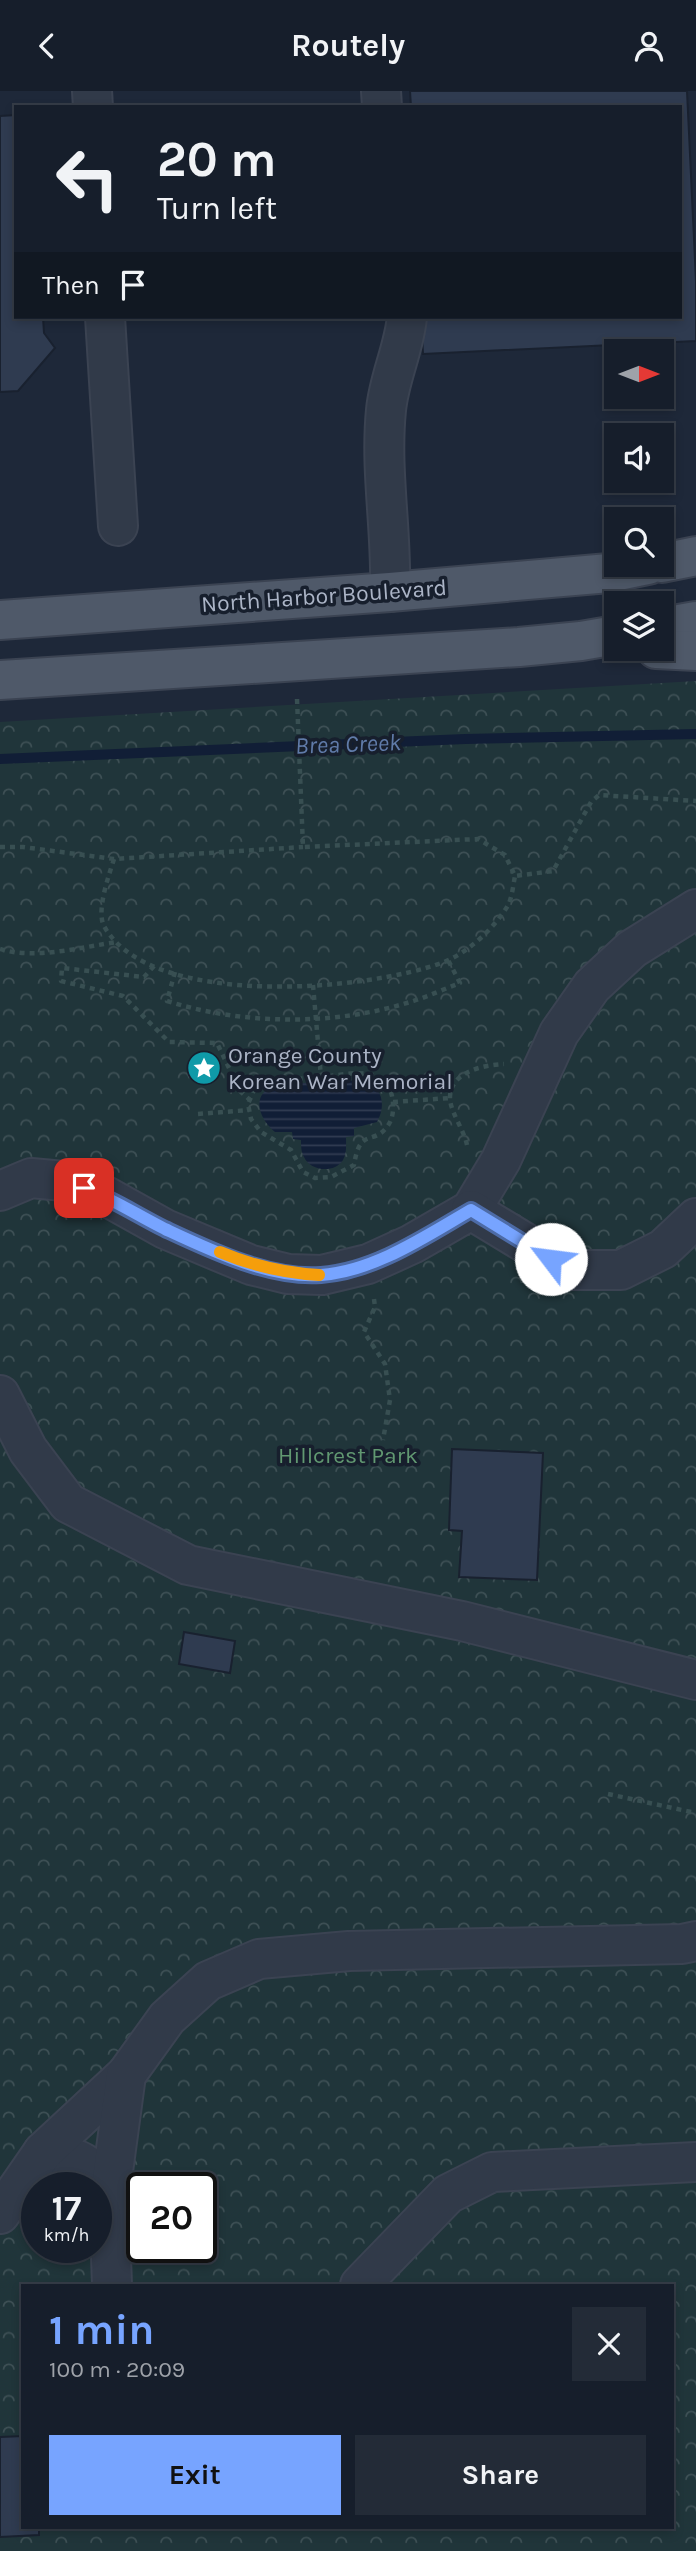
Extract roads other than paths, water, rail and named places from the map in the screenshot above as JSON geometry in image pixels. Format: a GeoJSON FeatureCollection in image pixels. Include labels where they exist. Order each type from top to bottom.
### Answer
{"type":"FeatureCollection","features":[{"type":"Feature","properties":{"kind":"main road"},"geometry":{"type":"LineString","coordinates":[[674,561],[696,556]]}},
{"type":"Feature","properties":{"kind":"main road","name":"North Harbor Boulevard"},"geometry":{"type":"LineString","coordinates":[[0,620],[604,573]]}},
{"type":"Feature","properties":{"kind":"main road"},"geometry":{"type":"LineString","coordinates":[[674,625],[696,621]]}},
{"type":"Feature","properties":{"kind":"main road"},"geometry":{"type":"LineString","coordinates":[[0,680],[604,640]]}},
{"type":"Feature","properties":{"kind":"main road"},"geometry":{"type":"LineString","coordinates":[[674,650],[696,651]]}},
{"type":"Feature","properties":{"kind":"lane"},"geometry":{"type":"LineString","coordinates":[[105,319],[118,526]]}},
{"type":"Feature","properties":{"kind":"lane"},"geometry":{"type":"LineString","coordinates":[[390,592],[391,563],[383,459],[386,409],[391,377],[404,339],[407,319]]}},
{"type":"Feature","properties":{"kind":"lane"},"geometry":{"type":"LineString","coordinates":[[0,1191],[31,1178],[64,1181],[104,1195],[165,1229],[251,1265],[288,1273],[322,1275],[368,1264],[412,1244],[480,1196],[559,1033],[592,986],[632,949],[696,909]]}},
{"type":"Feature","properties":{"kind":"lane"},"geometry":{"type":"LineString","coordinates":[[480,1196],[570,1270],[621,1270],[663,1249],[696,1218]]}},
{"type":"Feature","properties":{"kind":"lane"},"geometry":{"type":"LineString","coordinates":[[0,1395],[28,1450],[68,1503],[188,1565],[462,1621],[696,1680]]}},
{"type":"Feature","properties":{"kind":"lane"},"geometry":{"type":"LineString","coordinates":[[0,2214],[43,2152],[127,2075],[167,2018],[208,1981],[259,1959],[349,1951],[682,1944],[696,1941]]}},
{"type":"Feature","properties":{"kind":"lane"},"geometry":{"type":"LineString","coordinates":[[112,2174],[127,2075]]}},
{"type":"Feature","properties":{"kind":"lane"},"geometry":{"type":"LineString","coordinates":[[43,2152],[79,2158],[94,2172]]}},
{"type":"Feature","properties":{"kind":"lane"},"geometry":{"type":"LineString","coordinates":[[361,2284],[448,2194],[492,2172],[696,2162]]}},
{"type":"Feature","properties":{"kind":"lane"},"geometry":{"type":"LineString","coordinates":[[111,2263],[112,2284]]}},
{"type":"Feature","properties":{"kind":"water"},"geometry":{"type":"Polygon","coordinates":[[[366,1080],[376,1088],[381,1098],[380,1116],[377,1122],[354,1128],[354,1136],[346,1137],[343,1160],[328,1169],[317,1168],[307,1162],[301,1149],[301,1140],[293,1139],[292,1132],[275,1132],[261,1114],[260,1100],[263,1094],[277,1085],[366,1080]]]}},
{"type":"Feature","properties":{"kind":"waterway","name":"Brea Creek"},"geometry":{"type":"LineString","coordinates":[[0,759],[465,739],[696,734]]}},
{"type":"Feature","properties":{"kind":"place","name":"Orange County Korean War Memorial"},"geometry":{"type":"Point","coordinates":[204,1068]}},
{"type":"Feature","properties":{"kind":"park label","name":"Hillcrest Park"},"geometry":{"type":"Point","coordinates":[348,1455]}}]}
